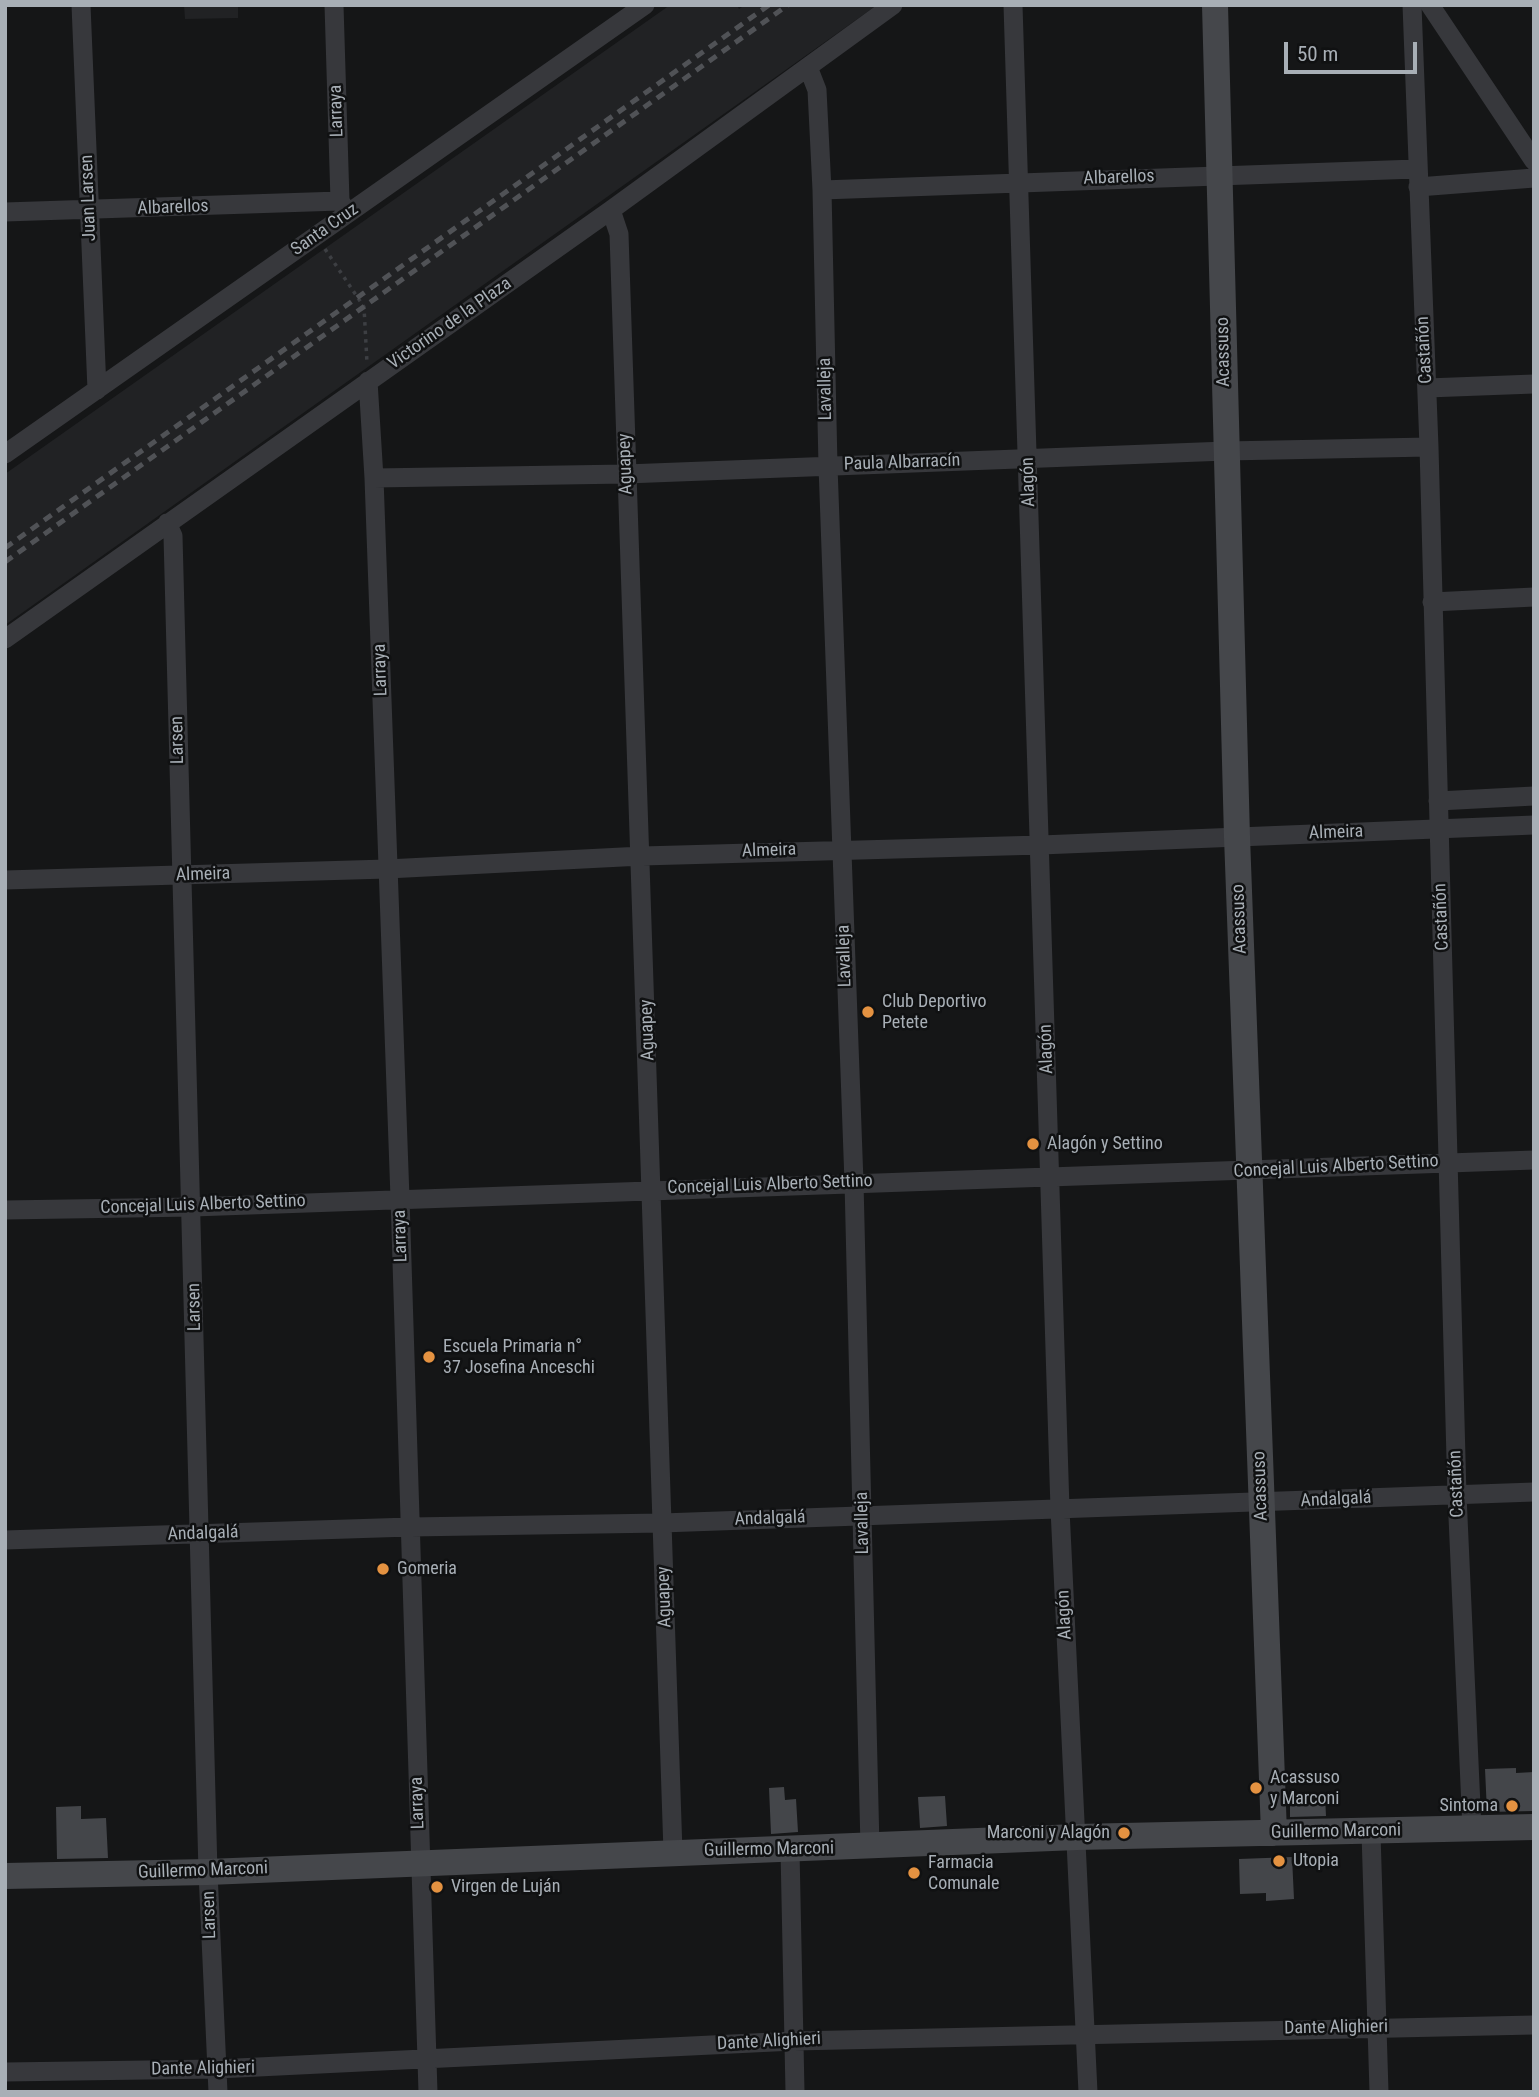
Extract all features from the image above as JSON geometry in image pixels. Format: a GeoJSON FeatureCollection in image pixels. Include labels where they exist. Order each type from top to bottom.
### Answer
{"type":"FeatureCollection","features":[{"type":"Feature","properties":{"kind":"street","name":"Juan Larsen"},"geometry":{"type":"LineString","coordinates":[[81,5],[97,390]]}},
{"type":"Feature","properties":{"kind":"street","name":"Larraya"},"geometry":{"type":"LineString","coordinates":[[334,5],[344,207]]}},
{"type":"Feature","properties":{"kind":"street","name":"Santa Cruz"},"geometry":{"type":"LineString","coordinates":[[5,454],[316,236],[344,207],[645,5]]}},
{"type":"Feature","properties":{"kind":"street","name":"Victorino de la Plaza"},"geometry":{"type":"LineString","coordinates":[[5,639],[611,211],[893,5]]}},
{"type":"Feature","properties":{"kind":"street","name":"Alagón"},"geometry":{"type":"LineString","coordinates":[[1013,5],[1060,1509],[1088,2092]]}},
{"type":"Feature","properties":{"kind":"street","name":"Acassuso"},"geometry":{"type":"LineString","coordinates":[[1214,5],[1237,837],[1274,1833]]}},
{"type":"Feature","properties":{"kind":"street","name":"Castañón"},"geometry":{"type":"LineString","coordinates":[[1412,5],[1429,447],[1457,1495],[1472,1829]]}},
{"type":"Feature","properties":{"kind":"street"},"geometry":{"type":"LineString","coordinates":[[1430,5],[1534,161]]}},
{"type":"Feature","properties":{"kind":"street","name":"Lavalleja"},"geometry":{"type":"LineString","coordinates":[[808,67],[817,90],[822,190],[840,848],[854,1182],[870,1847]]}},
{"type":"Feature","properties":{"kind":"street","name":"Albarellos"},"geometry":{"type":"LineString","coordinates":[[822,190],[1220,174],[1534,178]]}},
{"type":"Feature","properties":{"kind":"street","name":"Albarellos"},"geometry":{"type":"LineString","coordinates":[[5,212],[344,207]]}},
{"type":"Feature","properties":{"kind":"street","name":"Aguapey"},"geometry":{"type":"LineString","coordinates":[[611,211],[619,234],[642,856],[673,1852]]}},
{"type":"Feature","properties":{"kind":"street","name":"Larraya"},"geometry":{"type":"LineString","coordinates":[[368,381],[374,478],[400,1198],[428,2092]]}},
{"type":"Feature","properties":{"kind":"street"},"geometry":{"type":"LineString","coordinates":[[1427,388],[1534,384]]}},
{"type":"Feature","properties":{"kind":"street","name":"Paula Albarracín"},"geometry":{"type":"LineString","coordinates":[[374,478],[626,474],[1226,451],[1429,447]]}},
{"type":"Feature","properties":{"kind":"street","name":"Larsen"},"geometry":{"type":"LineString","coordinates":[[167,523],[173,536],[181,876],[193,1207],[208,1872],[218,2092]]}},
{"type":"Feature","properties":{"kind":"street"},"geometry":{"type":"LineString","coordinates":[[1432,603],[1534,597]]}},
{"type":"Feature","properties":{"kind":"street"},"geometry":{"type":"LineString","coordinates":[[1438,801],[1534,796]]}},
{"type":"Feature","properties":{"kind":"street","name":"Almeira"},"geometry":{"type":"LineString","coordinates":[[5,880],[387,869],[840,848],[1041,845],[1534,825]]}},
{"type":"Feature","properties":{"kind":"street","name":"Concejal Luis Alberto Settino"},"geometry":{"type":"LineString","coordinates":[[5,1210],[193,1207],[1534,1160]]}},
{"type":"Feature","properties":{"kind":"street","name":"Andalgalá"},"geometry":{"type":"LineString","coordinates":[[5,1540],[410,1527],[662,1523],[1262,1504],[1534,1492]]}},
{"type":"Feature","properties":{"kind":"street","name":"Guillermo Marconi"},"geometry":{"type":"LineString","coordinates":[[5,1875],[208,1872],[1077,1838],[1534,1827]]}},
{"type":"Feature","properties":{"kind":"street"},"geometry":{"type":"LineString","coordinates":[[1371,1833],[1380,2092]]}},
{"type":"Feature","properties":{"kind":"street"},"geometry":{"type":"LineString","coordinates":[[790,1850],[795,2092]]}},
{"type":"Feature","properties":{"kind":"street","name":"Dante Alighieri"},"geometry":{"type":"LineString","coordinates":[[5,2073],[217,2070],[794,2041],[1086,2032],[1534,2025]]}},
{"type":"Feature","properties":{"kind":"path"},"geometry":{"type":"LineString","coordinates":[[316,236],[364,307],[368,381]]}},
{"type":"Feature","properties":{"kind":"shaded area"},"geometry":{"type":"Polygon","coordinates":[[[184,5],[238,5],[238,18],[185,19],[184,5]]]}},
{"type":"Feature","properties":{"kind":"shaded area"},"geometry":{"type":"Polygon","coordinates":[[[670,5],[737,5],[739,9],[745,5],[877,5],[5,625],[5,474],[670,5]]]}},
{"type":"Feature","properties":{"kind":"building"},"geometry":{"type":"Polygon","coordinates":[[[1516,1768],[1516,1773],[1534,1772],[1534,1811],[1487,1812],[1485,1769],[1516,1768]]]}},
{"type":"Feature","properties":{"kind":"building"},"geometry":{"type":"Polygon","coordinates":[[[784,1787],[785,1800],[796,1799],[798,1832],[771,1834],[769,1788],[784,1787]]]}},
{"type":"Feature","properties":{"kind":"building"},"geometry":{"type":"Polygon","coordinates":[[[945,1796],[947,1826],[920,1828],[918,1797],[945,1796]]]}},
{"type":"Feature","properties":{"kind":"building"},"geometry":{"type":"Polygon","coordinates":[[[1325,1796],[1326,1816],[1290,1817],[1290,1797],[1325,1796]]]}},
{"type":"Feature","properties":{"kind":"building"},"geometry":{"type":"Polygon","coordinates":[[[81,1806],[81,1819],[106,1818],[108,1858],[57,1859],[56,1807],[81,1806]]]}},
{"type":"Feature","properties":{"kind":"building"},"geometry":{"type":"Polygon","coordinates":[[[1292,1857],[1294,1899],[1266,1901],[1266,1893],[1240,1894],[1239,1859],[1292,1857]]]}},
{"type":"Feature","properties":{"kind":"railway"},"geometry":{"type":"LineString","coordinates":[[5,548],[769,5]]}},
{"type":"Feature","properties":{"kind":"railway"},"geometry":{"type":"LineString","coordinates":[[5,562],[788,5]]}},
{"type":"Feature","properties":{"kind":"place","name":"Club Deportivo Petete"},"geometry":{"type":"Point","coordinates":[868,1012]}},
{"type":"Feature","properties":{"kind":"place","name":"Alagón y Settino"},"geometry":{"type":"Point","coordinates":[1033,1144]}},
{"type":"Feature","properties":{"kind":"place","name":"Escuela Primaria n° 37 Josefina Anceschi"},"geometry":{"type":"Point","coordinates":[429,1357]}},
{"type":"Feature","properties":{"kind":"place","name":"Gomeria"},"geometry":{"type":"Point","coordinates":[383,1569]}},
{"type":"Feature","properties":{"kind":"place","name":"Acassuso y Marconi"},"geometry":{"type":"Point","coordinates":[1256,1788]}},
{"type":"Feature","properties":{"kind":"place","name":"Sintoma"},"geometry":{"type":"Point","coordinates":[1512,1806]}},
{"type":"Feature","properties":{"kind":"place","name":"Marconi y Alagón"},"geometry":{"type":"Point","coordinates":[1124,1833]}},
{"type":"Feature","properties":{"kind":"place","name":"Utopia"},"geometry":{"type":"Point","coordinates":[1279,1861]}},
{"type":"Feature","properties":{"kind":"place","name":"Farmacia Comunale"},"geometry":{"type":"Point","coordinates":[914,1873]}},
{"type":"Feature","properties":{"kind":"place","name":"Virgen de Luján"},"geometry":{"type":"Point","coordinates":[437,1887]}}]}
